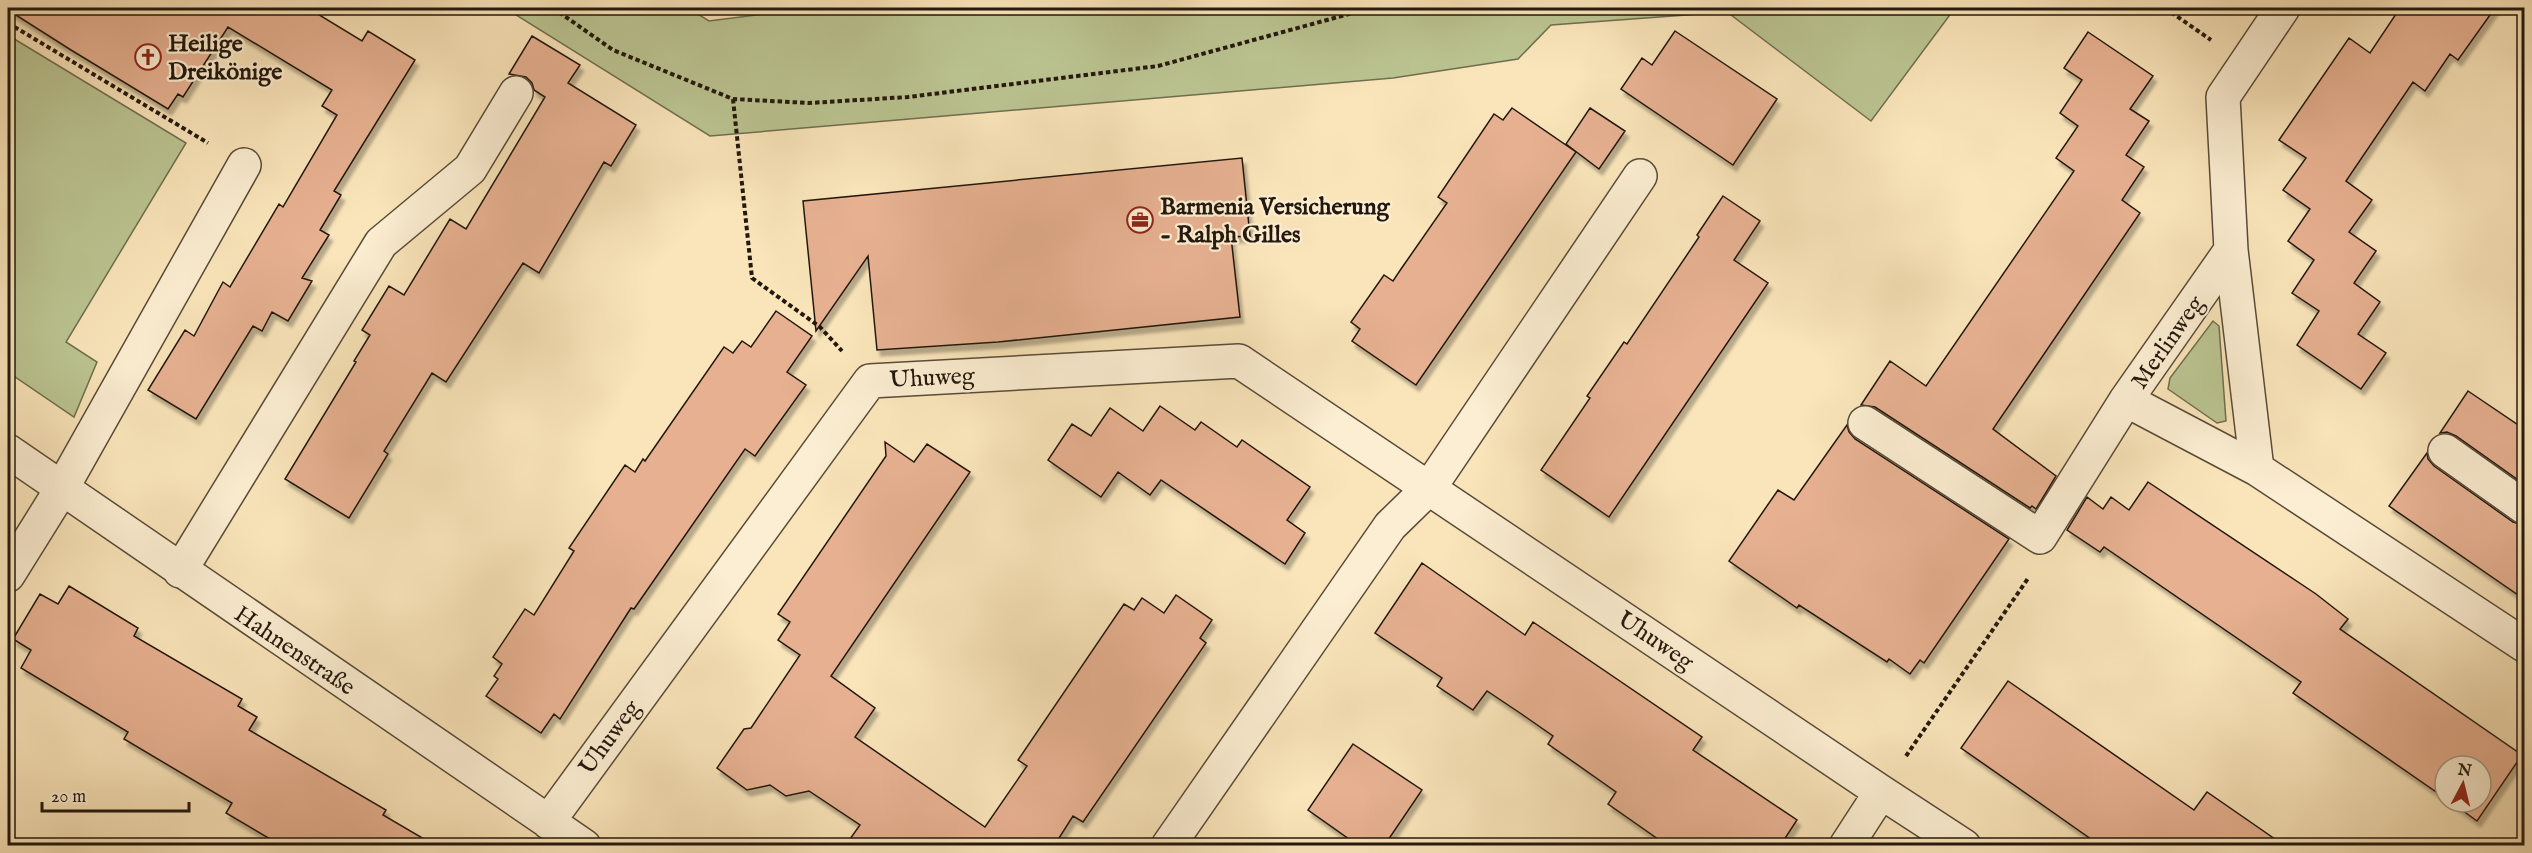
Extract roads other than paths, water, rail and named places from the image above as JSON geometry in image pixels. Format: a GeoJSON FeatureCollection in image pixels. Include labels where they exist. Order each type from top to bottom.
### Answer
{"type":"FeatureCollection","features":[{"type":"Feature","properties":{"kind":"street","name":"Merlinweg"},"geometry":{"type":"LineString","coordinates":[[2257,469],[2231,250],[2223,97],[2283,8]]}},
{"type":"Feature","properties":{"kind":"street"},"geometry":{"type":"LineString","coordinates":[[180,571],[381,243],[470,169],[516,93]]}},
{"type":"Feature","properties":{"kind":"street"},"geometry":{"type":"LineString","coordinates":[[8,575],[61,489],[244,165]]}},
{"type":"Feature","properties":{"kind":"street"},"geometry":{"type":"LineString","coordinates":[[1168,846],[1390,526],[1430,487],[1640,176]]}},
{"type":"Feature","properties":{"kind":"street","name":"Merlinweg"},"geometry":{"type":"LineString","coordinates":[[2231,250],[2126,400],[2257,469],[2524,645]]}},
{"type":"Feature","properties":{"kind":"street","name":"Uhuweg"},"geometry":{"type":"LineString","coordinates":[[548,822],[870,381],[1239,361],[1964,846]]}},
{"type":"Feature","properties":{"kind":"street"},"geometry":{"type":"LineString","coordinates":[[1865,423],[2040,537],[2126,400]]}},
{"type":"Feature","properties":{"kind":"street","name":"Hahnenstraße"},"geometry":{"type":"LineString","coordinates":[[8,451],[584,846]]}},
{"type":"Feature","properties":{"kind":"street"},"geometry":{"type":"LineString","coordinates":[[2445,451],[2524,507]]}},
{"type":"Feature","properties":{"kind":"street"},"geometry":{"type":"LineString","coordinates":[[1846,846],[1881,792]]}},
{"type":"Feature","properties":{"kind":"place","name":"Heilige Dreikönige"},"geometry":{"type":"Point","coordinates":[148,57]}},
{"type":"Feature","properties":{"kind":"place","name":"Barmenia Versicherung - Ralph Gilles"},"geometry":{"type":"Point","coordinates":[1140,220]}}]}
